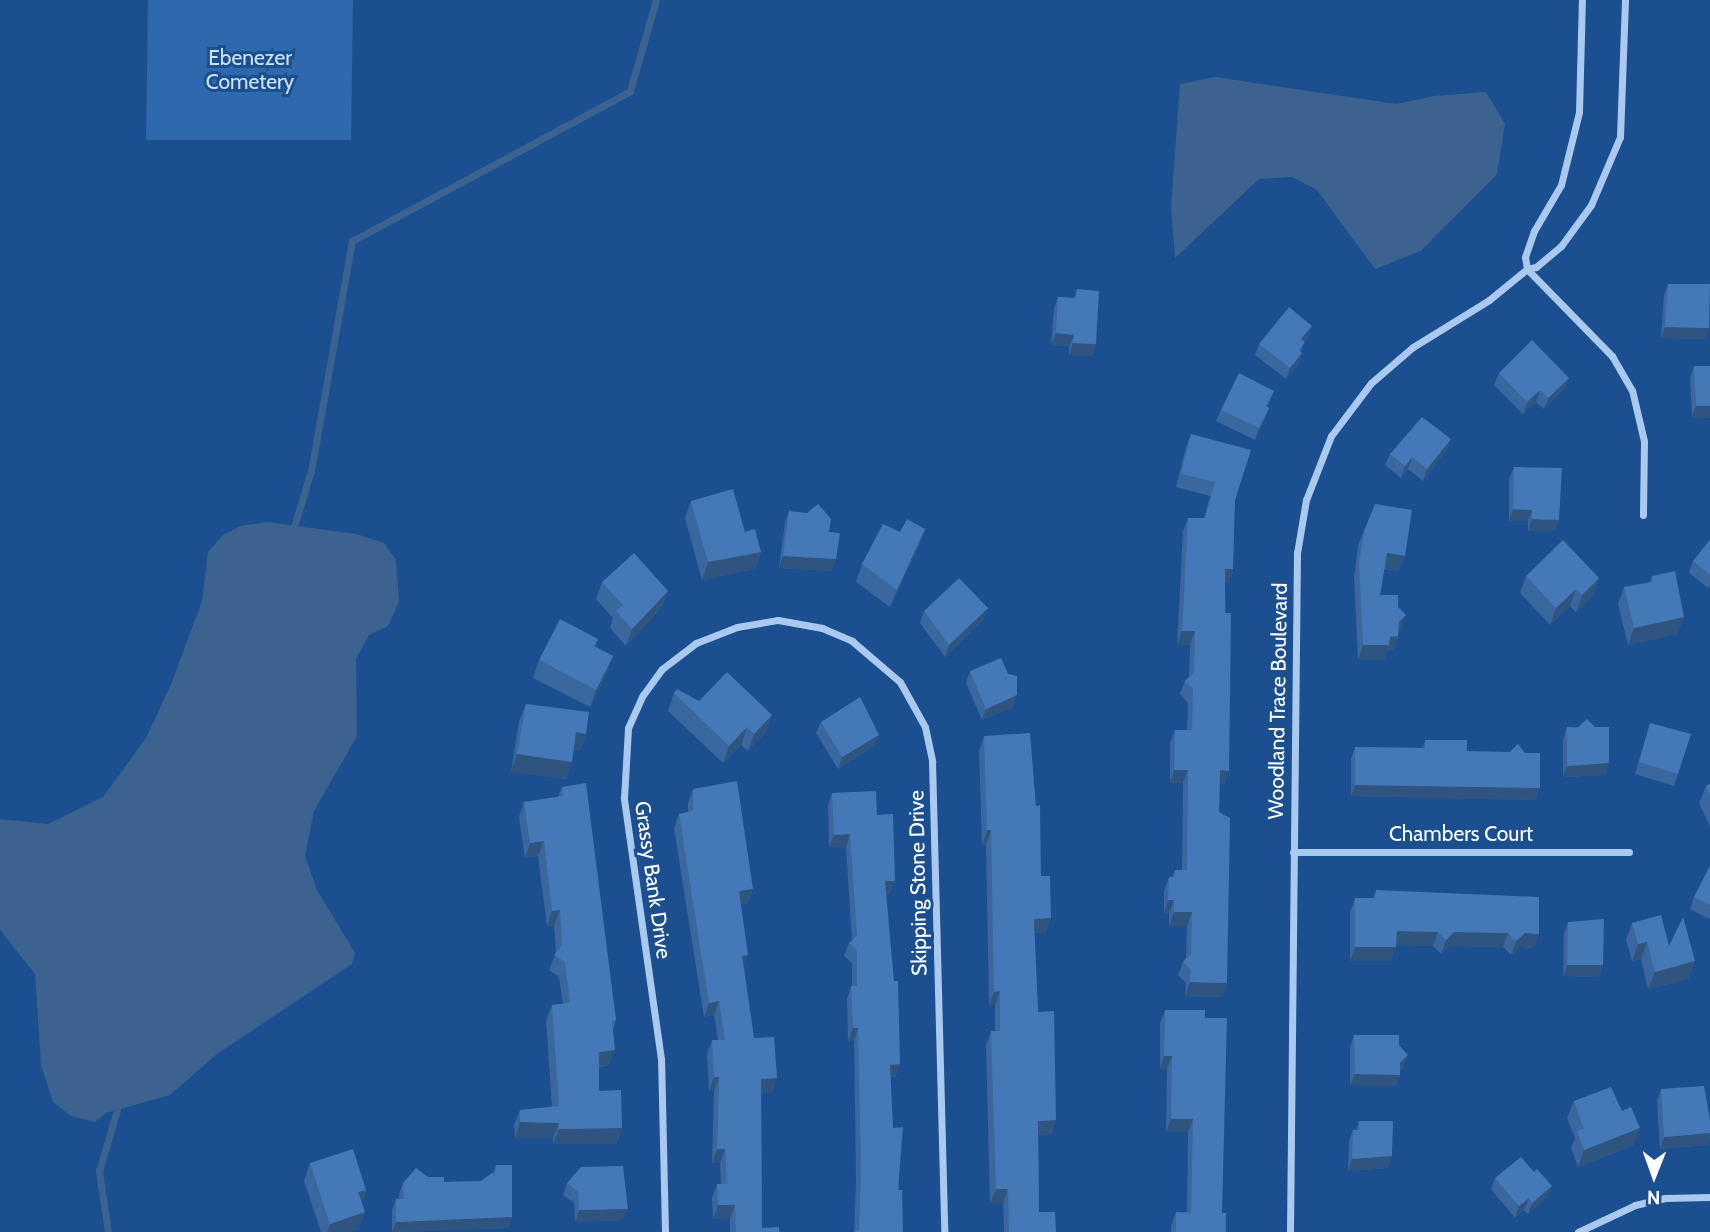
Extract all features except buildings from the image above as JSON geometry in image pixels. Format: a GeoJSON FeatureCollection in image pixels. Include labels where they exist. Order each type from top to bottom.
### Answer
{"type":"FeatureCollection","features":[{"type":"Feature","properties":{"kind":"street"},"geometry":{"type":"LineString","coordinates":[[1582,0],[1579,112],[1561,185],[1534,231],[1525,257],[1527,269],[1612,356],[1632,390],[1644,442],[1643,514]]}},
{"type":"Feature","properties":{"kind":"street","name":"Woodland Trace Boulevard"},"geometry":{"type":"LineString","coordinates":[[1290,1232],[1297,553],[1316,468],[1343,418],[1381,373],[1527,269],[1536,267],[1561,246],[1591,205],[1612,159],[1620,127],[1625,0]]}},
{"type":"Feature","properties":{"kind":"street","name":"Grassy Bank Drive"},"geometry":{"type":"LineString","coordinates":[[665,1232],[661,1059],[624,798],[628,728],[643,695],[662,669],[696,643],[737,627],[778,620]]}},
{"type":"Feature","properties":{"kind":"street","name":"Skipping Stone Drive"},"geometry":{"type":"LineString","coordinates":[[778,620],[822,628],[861,648],[900,682],[925,727],[932,761],[944,1232]]}},
{"type":"Feature","properties":{"kind":"street","name":"Chambers Court"},"geometry":{"type":"LineString","coordinates":[[1293,852],[1629,852]]}},
{"type":"Feature","properties":{"kind":"street"},"geometry":{"type":"LineString","coordinates":[[1578,1232],[1635,1205],[1665,1198],[1710,1197]]}},
{"type":"Feature","properties":{"kind":"green space","name":"Ebenezer Cometery"},"geometry":{"type":"Polygon","coordinates":[[[148,0],[353,0],[351,140],[146,140],[148,0]]]}},
{"type":"Feature","properties":{"kind":"shaded area"},"geometry":{"type":"Polygon","coordinates":[[[1215,77],[1396,104],[1434,96],[1486,92],[1505,124],[1497,174],[1421,251],[1375,269],[1317,190],[1292,177],[1259,179],[1175,258],[1171,207],[1180,84],[1215,77]]]}},
{"type":"Feature","properties":{"kind":"shaded area"},"geometry":{"type":"Polygon","coordinates":[[[267,522],[356,534],[384,543],[396,560],[399,602],[388,626],[369,635],[356,659],[357,736],[314,811],[305,856],[317,890],[355,953],[352,964],[217,1054],[170,1095],[106,1113],[95,1122],[71,1116],[53,1102],[41,1065],[35,974],[0,930],[0,819],[48,824],[103,797],[146,738],[172,682],[202,601],[208,552],[223,535],[240,526],[267,522]]]}},
{"type":"Feature","properties":{"kind":"waterway"},"geometry":{"type":"LineString","coordinates":[[292,533],[311,471],[352,241],[630,91],[656,0]]}},
{"type":"Feature","properties":{"kind":"waterway"},"geometry":{"type":"LineString","coordinates":[[108,1232],[99,1171],[119,1103]]}}]}
